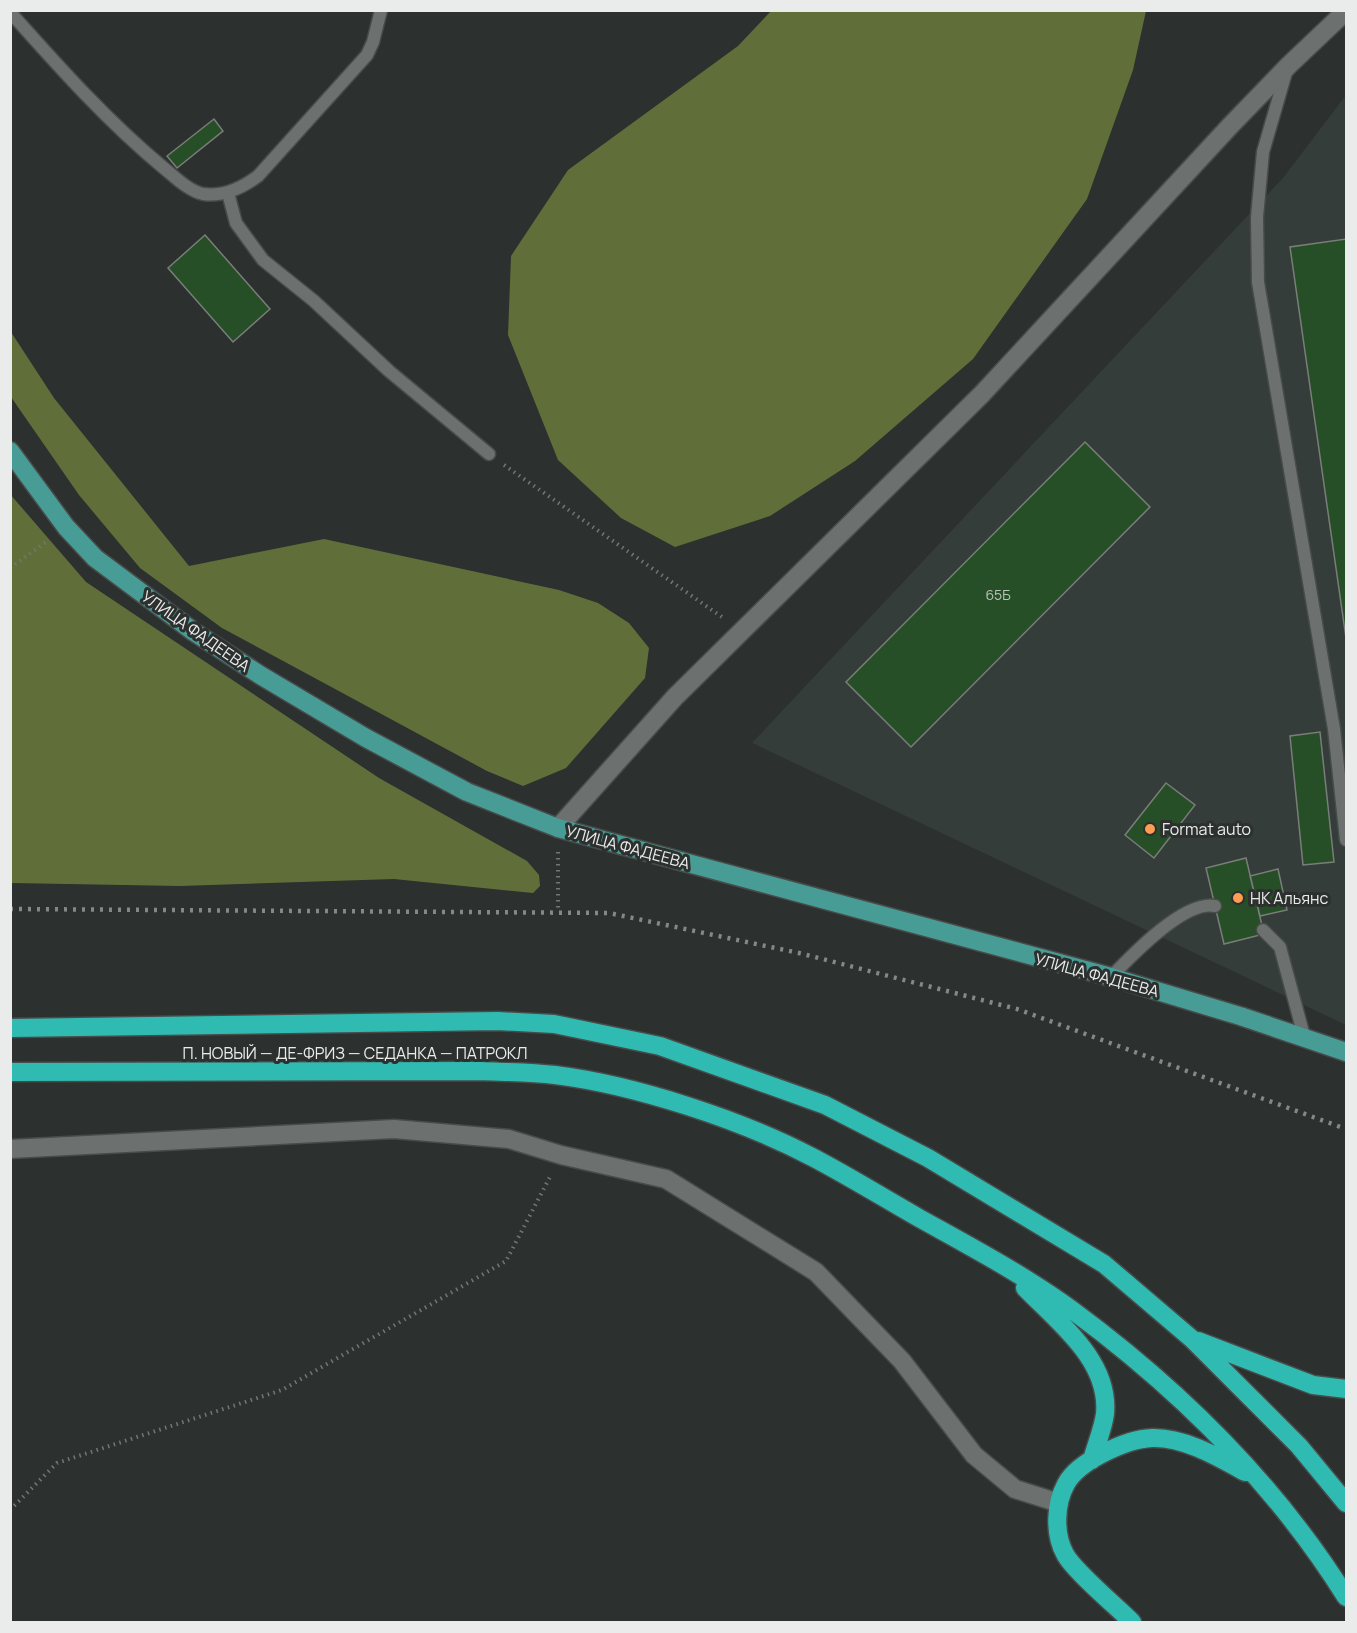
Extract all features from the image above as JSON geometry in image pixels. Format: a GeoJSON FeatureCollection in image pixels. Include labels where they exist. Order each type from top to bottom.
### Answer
{"type":"FeatureCollection","features":[{"type":"Feature","properties":{"kind":"highway","name":"П. НОВЫЙ — ДЕ-ФРИЗ — СЕДАНКА — ПАТРОКЛ"},"geometry":{"type":"LineString","coordinates":[[10,1028],[509,1022],[554,1024],[660,1046],[825,1105],[928,1158],[1104,1264],[1192,1339],[1299,1446],[1347,1503]]}},
{"type":"Feature","properties":{"kind":"highway","name":"П. НОВЫЙ — ДЕ-ФРИЗ — СЕДАНКА — ПАТРОКЛ"},"geometry":{"type":"LineString","coordinates":[[10,1072],[386,1070],[555,1075],[647,1095],[709,1113],[812,1157],[1003,1265],[1071,1310],[1141,1365],[1218,1436],[1260,1480],[1323,1561],[1347,1598]]}},
{"type":"Feature","properties":{"kind":"highway"},"geometry":{"type":"LineString","coordinates":[[1003,1265],[1087,1353],[1103,1382],[1105,1415],[1092,1460]]}},
{"type":"Feature","properties":{"kind":"highway"},"geometry":{"type":"LineString","coordinates":[[1192,1339],[1314,1385],[1347,1389]]}},
{"type":"Feature","properties":{"kind":"highway"},"geometry":{"type":"LineString","coordinates":[[1132,1623],[1066,1556],[1058,1534],[1059,1503],[1067,1482],[1092,1460],[1122,1443],[1151,1438],[1169,1439],[1210,1453],[1260,1480]]}},
{"type":"Feature","properties":{"kind":"main road","name":"УЛИЦА ФАДЕЕВА"},"geometry":{"type":"LineString","coordinates":[[10,451],[66,527],[95,558],[194,632],[260,675],[366,738],[467,792],[558,828],[1111,977],[1304,1036],[1347,1052]]}},
{"type":"Feature","properties":{"kind":"street"},"geometry":{"type":"LineString","coordinates":[[558,828],[675,697],[982,394],[1289,65],[1347,11]]}},
{"type":"Feature","properties":{"kind":"street"},"geometry":{"type":"LineString","coordinates":[[10,1149],[394,1129],[509,1139],[561,1155],[666,1179],[816,1272],[902,1361],[974,1455],[1015,1489],[1059,1503]]}},
{"type":"Feature","properties":{"kind":"lane"},"geometry":{"type":"LineString","coordinates":[[10,12],[82,93],[151,157],[187,186],[203,194],[228,193],[243,187],[258,176],[366,55],[373,42],[381,10]]}},
{"type":"Feature","properties":{"kind":"lane"},"geometry":{"type":"LineString","coordinates":[[1289,65],[1263,152],[1257,217],[1258,282],[1334,729],[1347,840]]}},
{"type":"Feature","properties":{"kind":"lane"},"geometry":{"type":"LineString","coordinates":[[228,193],[236,223],[263,260],[314,301],[389,371],[489,454]]}},
{"type":"Feature","properties":{"kind":"lane"},"geometry":{"type":"LineString","coordinates":[[1111,977],[1153,934],[1192,911],[1208,905],[1215,906]]}},
{"type":"Feature","properties":{"kind":"lane"},"geometry":{"type":"LineString","coordinates":[[1263,930],[1280,947],[1304,1036]]}},
{"type":"Feature","properties":{"kind":"path"},"geometry":{"type":"LineString","coordinates":[[489,454],[742,632]]}},
{"type":"Feature","properties":{"kind":"path"},"geometry":{"type":"LineString","coordinates":[[10,568],[66,527]]}},
{"type":"Feature","properties":{"kind":"path"},"geometry":{"type":"LineString","coordinates":[[558,828],[558,912]]}},
{"type":"Feature","properties":{"kind":"path"},"geometry":{"type":"LineString","coordinates":[[10,1510],[57,1463],[282,1390],[506,1261],[561,1155]]}},
{"type":"Feature","properties":{"kind":"shaded area"},"geometry":{"type":"Polygon","coordinates":[[[1346,95],[1346,1025],[752,743],[1283,178],[1346,95]]]}},
{"type":"Feature","properties":{"kind":"green space"},"geometry":{"type":"Polygon","coordinates":[[[771,11],[1146,11],[1133,70],[1087,199],[973,359],[855,461],[770,516],[675,547],[621,518],[558,460],[508,335],[511,256],[568,170],[738,46],[771,11]]]}},
{"type":"Feature","properties":{"kind":"green space"},"geometry":{"type":"Polygon","coordinates":[[[11,332],[54,398],[189,566],[324,539],[559,590],[598,603],[629,623],[649,648],[645,678],[566,768],[523,786],[487,771],[222,628],[140,568],[79,495],[11,397],[11,332]]]}},
{"type":"Feature","properties":{"kind":"green space"},"geometry":{"type":"Polygon","coordinates":[[[10,494],[86,582],[379,778],[527,861],[539,875],[540,886],[533,893],[394,879],[180,886],[11,883],[10,494]]]}},
{"type":"Feature","properties":{"kind":"building"},"geometry":{"type":"Polygon","coordinates":[[[214,119],[223,131],[177,168],[167,156],[214,119]]]}},
{"type":"Feature","properties":{"kind":"building"},"geometry":{"type":"Polygon","coordinates":[[[205,235],[270,309],[233,342],[168,268],[205,235]]]}},
{"type":"Feature","properties":{"kind":"building"},"geometry":{"type":"Polygon","coordinates":[[[1346,239],[1346,638],[1290,247],[1346,239]]]}},
{"type":"Feature","properties":{"kind":"building"},"geometry":{"type":"Polygon","coordinates":[[[1085,442],[1150,507],[911,747],[846,682],[1085,442]]]}},
{"type":"Feature","properties":{"kind":"building"},"geometry":{"type":"Polygon","coordinates":[[[1320,732],[1334,862],[1303,865],[1290,736],[1320,732]]]}},
{"type":"Feature","properties":{"kind":"building"},"geometry":{"type":"Polygon","coordinates":[[[1166,783],[1195,805],[1154,858],[1125,835],[1166,783]]]}},
{"type":"Feature","properties":{"kind":"building"},"geometry":{"type":"Polygon","coordinates":[[[1246,858],[1264,934],[1224,944],[1206,868],[1246,858]]]}},
{"type":"Feature","properties":{"kind":"building"},"geometry":{"type":"Polygon","coordinates":[[[1278,869],[1287,910],[1260,916],[1250,876],[1278,869]]]}},
{"type":"Feature","properties":{"kind":"railway"},"geometry":{"type":"LineString","coordinates":[[10,909],[609,913],[799,953],[1017,1009],[1346,1129]]}},
{"type":"Feature","properties":{"kind":"place","name":"Format auto"},"geometry":{"type":"Point","coordinates":[1150,829]}},
{"type":"Feature","properties":{"kind":"place","name":"НК Альянс"},"geometry":{"type":"Point","coordinates":[1238,898]}}]}
